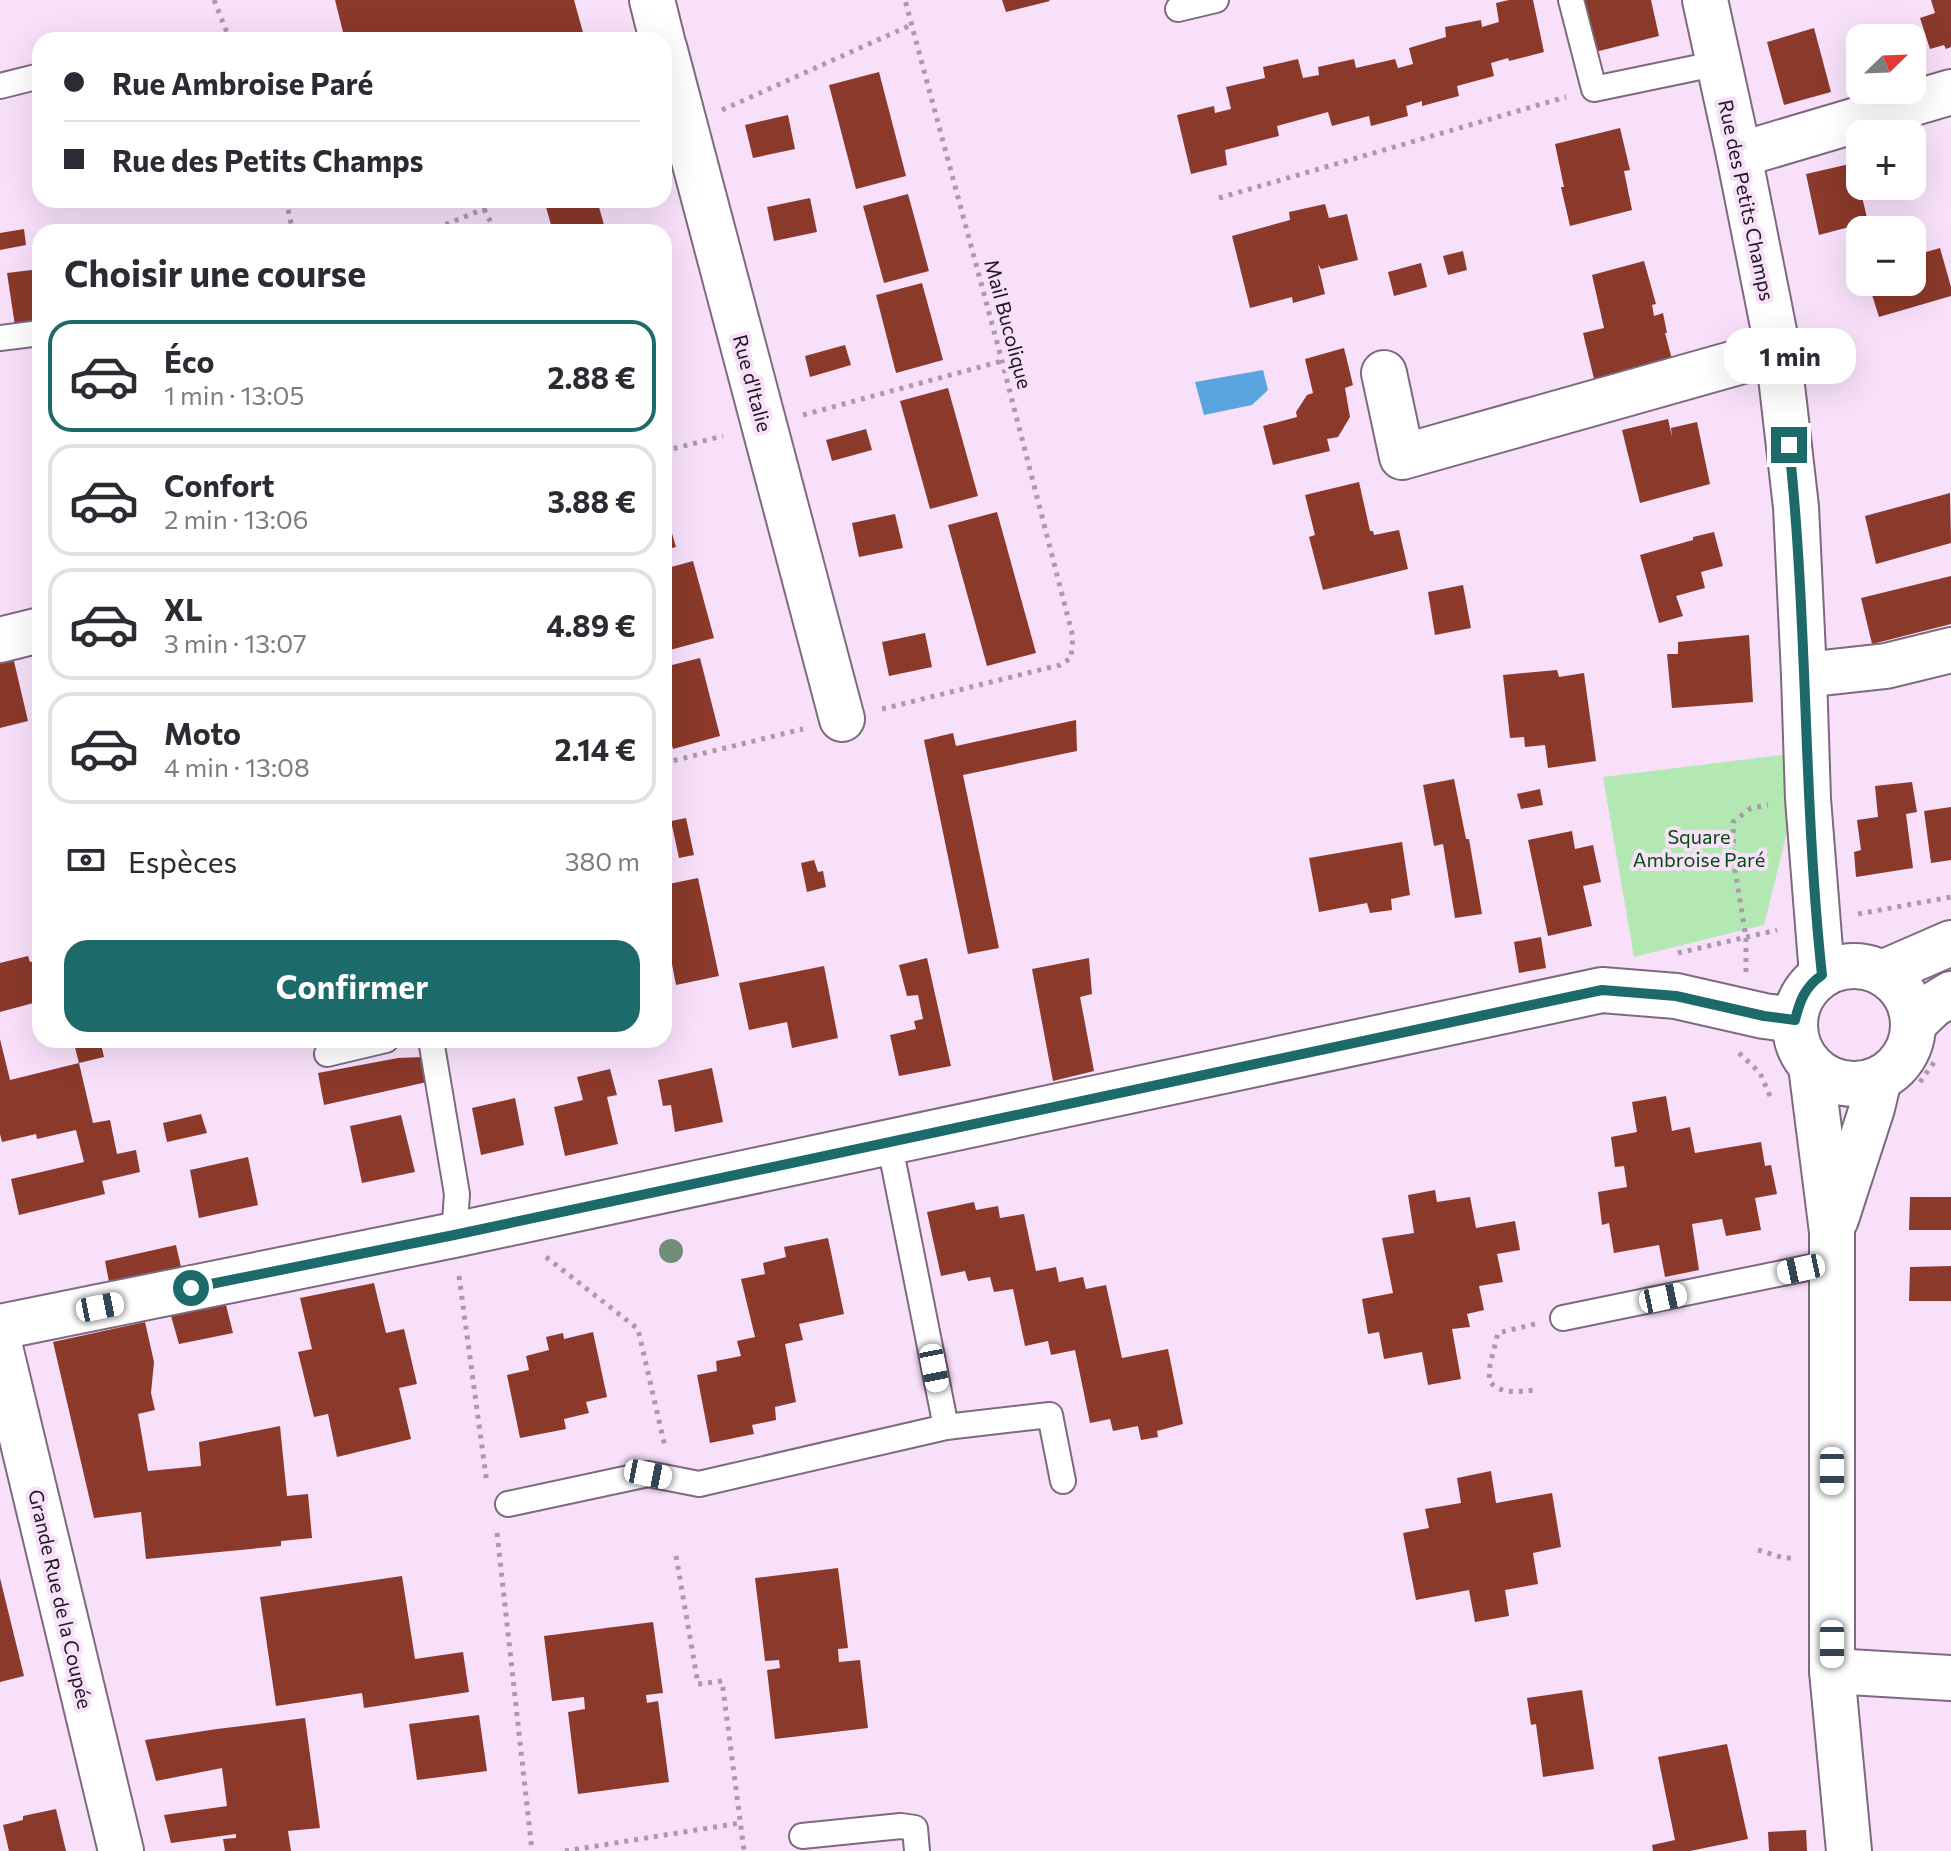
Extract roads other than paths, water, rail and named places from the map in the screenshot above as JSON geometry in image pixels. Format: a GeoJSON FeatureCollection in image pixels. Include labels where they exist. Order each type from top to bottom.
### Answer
{"type":"FeatureCollection","features":[{"type":"Feature","properties":{"kind":"street"},"geometry":{"type":"LineString","coordinates":[[652,0],[660,32]]}},
{"type":"Feature","properties":{"kind":"street","name":"Rue des Petits Champs"},"geometry":{"type":"LineString","coordinates":[[1705,0],[1778,351],[1796,507],[1808,799],[1822,975]]}},
{"type":"Feature","properties":{"kind":"street","name":"Rue d'Italie"},"geometry":{"type":"LineString","coordinates":[[672,77],[842,719]]}},
{"type":"Feature","properties":{"kind":"street"},"geometry":{"type":"LineString","coordinates":[[1739,155],[1951,92]]}},
{"type":"Feature","properties":{"kind":"street"},"geometry":{"type":"LineString","coordinates":[[1384,373],[1402,457],[1778,351]]}},
{"type":"Feature","properties":{"kind":"street"},"geometry":{"type":"LineString","coordinates":[[0,640],[32,632]]}},
{"type":"Feature","properties":{"kind":"street"},"geometry":{"type":"LineString","coordinates":[[1804,675],[1886,666],[1951,650]]}},
{"type":"Feature","properties":{"kind":"street"},"geometry":{"type":"LineString","coordinates":[[1882,973],[1951,943]]}},
{"type":"Feature","properties":{"kind":"street"},"geometry":{"type":"LineString","coordinates":[[1848,966],[1868,967],[1882,973],[1893,980],[1906,996],[1910,1007],[1913,1024],[1906,1053],[1893,1070],[1879,1079],[1859,1084],[1832,1080],[1811,1066],[1798,1047],[1795,1020],[1801,996],[1822,975],[1848,966]]}},
{"type":"Feature","properties":{"kind":"street"},"geometry":{"type":"LineString","coordinates":[[0,1327],[454,1235],[1602,990],[1676,996],[1795,1020]]}},
{"type":"Feature","properties":{"kind":"street"},"geometry":{"type":"LineString","coordinates":[[1913,1024],[1933,1005],[1951,994]]}},
{"type":"Feature","properties":{"kind":"street"},"geometry":{"type":"LineString","coordinates":[[1811,1066],[1832,1248],[1832,1671],[1849,1851]]}},
{"type":"Feature","properties":{"kind":"street"},"geometry":{"type":"LineString","coordinates":[[1832,1248],[1879,1079]]}},
{"type":"Feature","properties":{"kind":"street","name":"Grande Rue de la Coupée"},"geometry":{"type":"LineString","coordinates":[[0,1347],[121,1851]]}},
{"type":"Feature","properties":{"kind":"street"},"geometry":{"type":"LineString","coordinates":[[1832,1671],[1951,1678]]}},
{"type":"Feature","properties":{"kind":"lane"},"geometry":{"type":"LineString","coordinates":[[1178,9],[1216,0]]}},
{"type":"Feature","properties":{"kind":"lane"},"geometry":{"type":"LineString","coordinates":[[1571,0],[1594,89],[1719,63]]}},
{"type":"Feature","properties":{"kind":"lane"},"geometry":{"type":"LineString","coordinates":[[0,86],[32,78]]}},
{"type":"Feature","properties":{"kind":"lane"},"geometry":{"type":"LineString","coordinates":[[0,338],[32,334]]}},
{"type":"Feature","properties":{"kind":"lane"},"geometry":{"type":"LineString","coordinates":[[327,1054],[352,1048]]}},
{"type":"Feature","properties":{"kind":"lane"},"geometry":{"type":"LineString","coordinates":[[432,1048],[457,1194],[454,1235]]}},
{"type":"Feature","properties":{"kind":"lane"},"geometry":{"type":"LineString","coordinates":[[889,1141],[946,1427]]}},
{"type":"Feature","properties":{"kind":"lane"},"geometry":{"type":"LineString","coordinates":[[1563,1318],[1832,1248]]}},
{"type":"Feature","properties":{"kind":"lane"},"geometry":{"type":"LineString","coordinates":[[508,1504],[648,1474],[699,1484],[946,1427],[1050,1415],[1063,1481]]}},
{"type":"Feature","properties":{"kind":"lane"},"geometry":{"type":"LineString","coordinates":[[802,1836],[901,1826],[915,1828],[917,1851]]}},
{"type":"Feature","properties":{"kind":"water"},"geometry":{"type":"Polygon","coordinates":[[[1263,370],[1268,390],[1252,405],[1204,415],[1195,382],[1263,370]]]}},
{"type":"Feature","properties":{"kind":"park label","name":"Square Ambroise Paré"},"geometry":{"type":"Point","coordinates":[1699,848]}}]}
